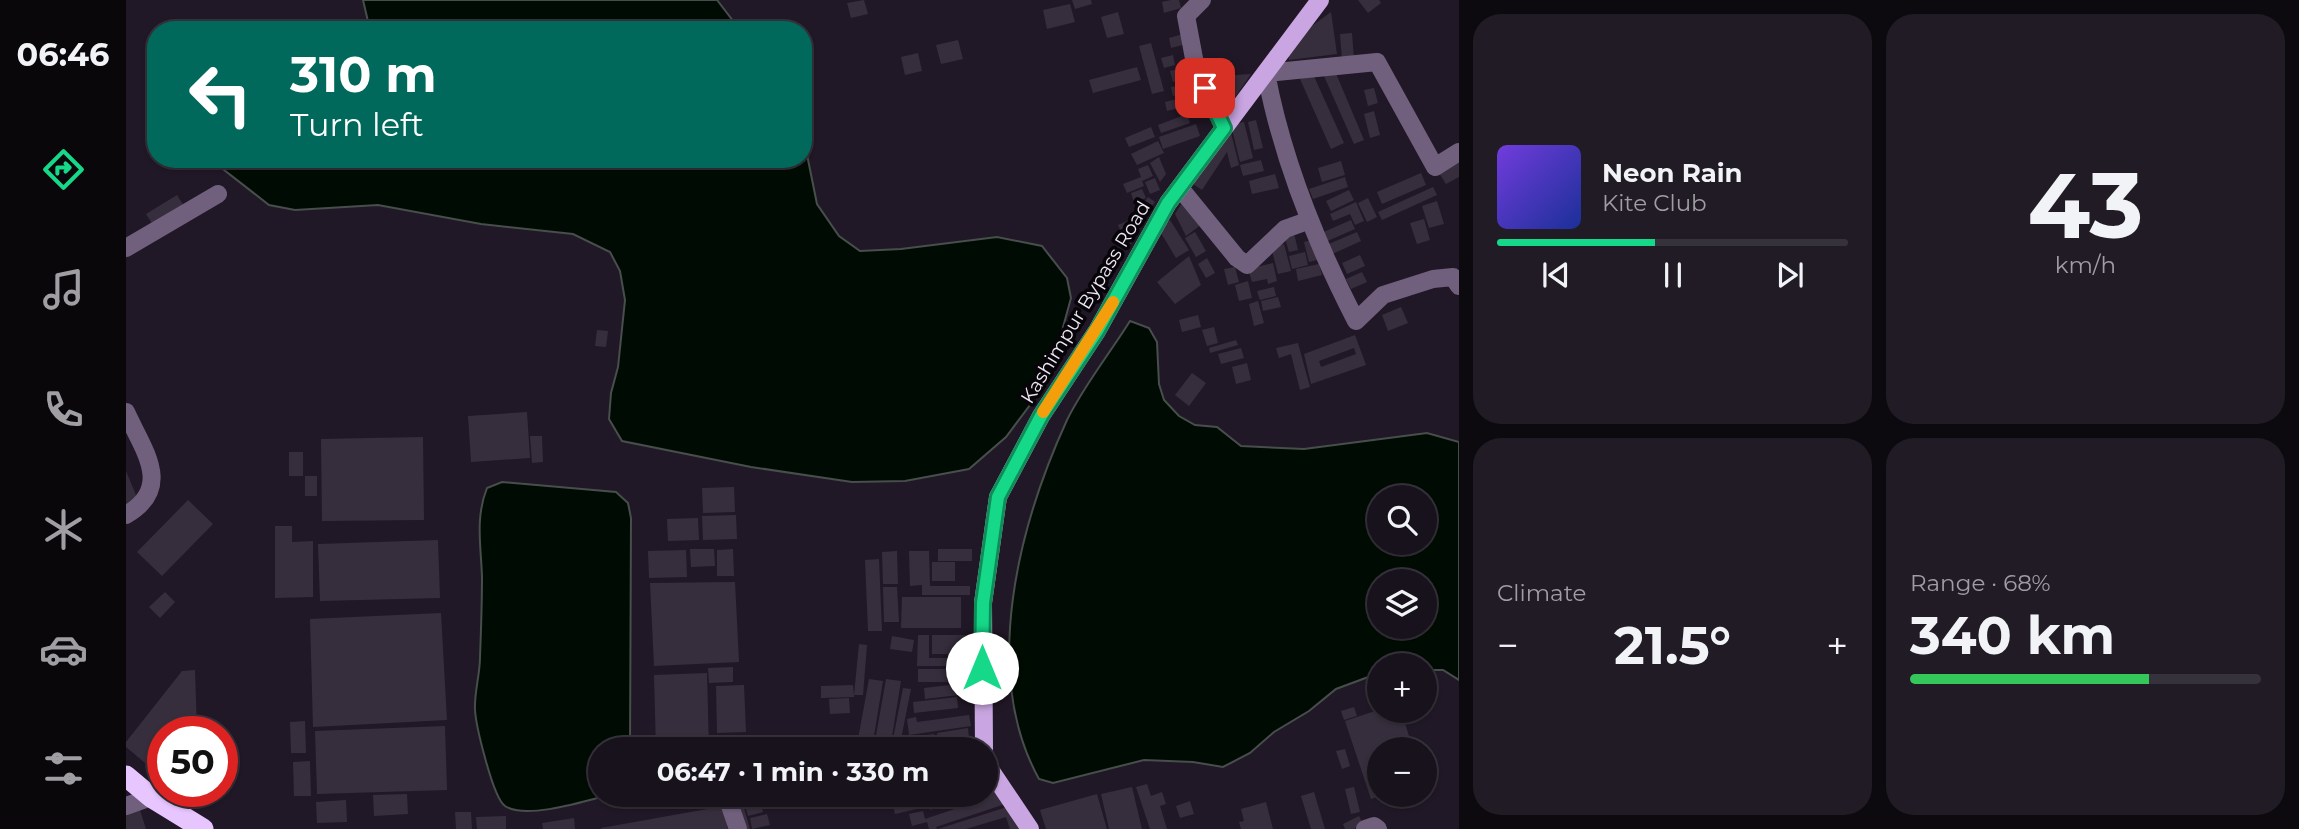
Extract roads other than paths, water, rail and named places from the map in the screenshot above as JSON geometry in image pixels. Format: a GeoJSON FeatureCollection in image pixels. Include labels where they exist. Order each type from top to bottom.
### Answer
{"type":"FeatureCollection","features":[{"type":"Feature","properties":{"kind":"highway"},"geometry":{"type":"LineString","coordinates":[[126,776],[147,794]]}},
{"type":"Feature","properties":{"kind":"highway"},"geometry":{"type":"LineString","coordinates":[[167,807],[203,829]]}},
{"type":"Feature","properties":{"kind":"main road","name":"Kashimpur Bypass Road"},"geometry":{"type":"LineString","coordinates":[[984,737],[983,603],[998,497],[1041,416],[1097,331],[1168,203],[1320,0]]}},
{"type":"Feature","properties":{"kind":"main road"},"geometry":{"type":"LineString","coordinates":[[998,781],[1030,829]]}},
{"type":"Feature","properties":{"kind":"street"},"geometry":{"type":"LineString","coordinates":[[1202,0],[1186,16],[1196,69],[1224,128]]}},
{"type":"Feature","properties":{"kind":"street"},"geometry":{"type":"LineString","coordinates":[[1459,152],[1435,167],[1377,61],[1266,73],[1275,122],[1310,220],[1335,281],[1356,321],[1383,295],[1433,279],[1453,277],[1459,286]]}},
{"type":"Feature","properties":{"kind":"street"},"geometry":{"type":"LineString","coordinates":[[1180,188],[1237,258],[1247,265],[1285,229],[1310,220]]}},
{"type":"Feature","properties":{"kind":"street"},"geometry":{"type":"LineString","coordinates":[[126,248],[218,194]]}},
{"type":"Feature","properties":{"kind":"street"},"geometry":{"type":"LineString","coordinates":[[126,412],[152,471],[152,490],[145,502],[126,515]]}},
{"type":"Feature","properties":{"kind":"street"},"geometry":{"type":"LineString","coordinates":[[126,806],[147,798]]}},
{"type":"Feature","properties":{"kind":"street"},"geometry":{"type":"LineString","coordinates":[[730,807],[738,829]]}},
{"type":"Feature","properties":{"kind":"street"},"geometry":{"type":"LineString","coordinates":[[1366,829],[1374,826],[1378,829]]}}]}
